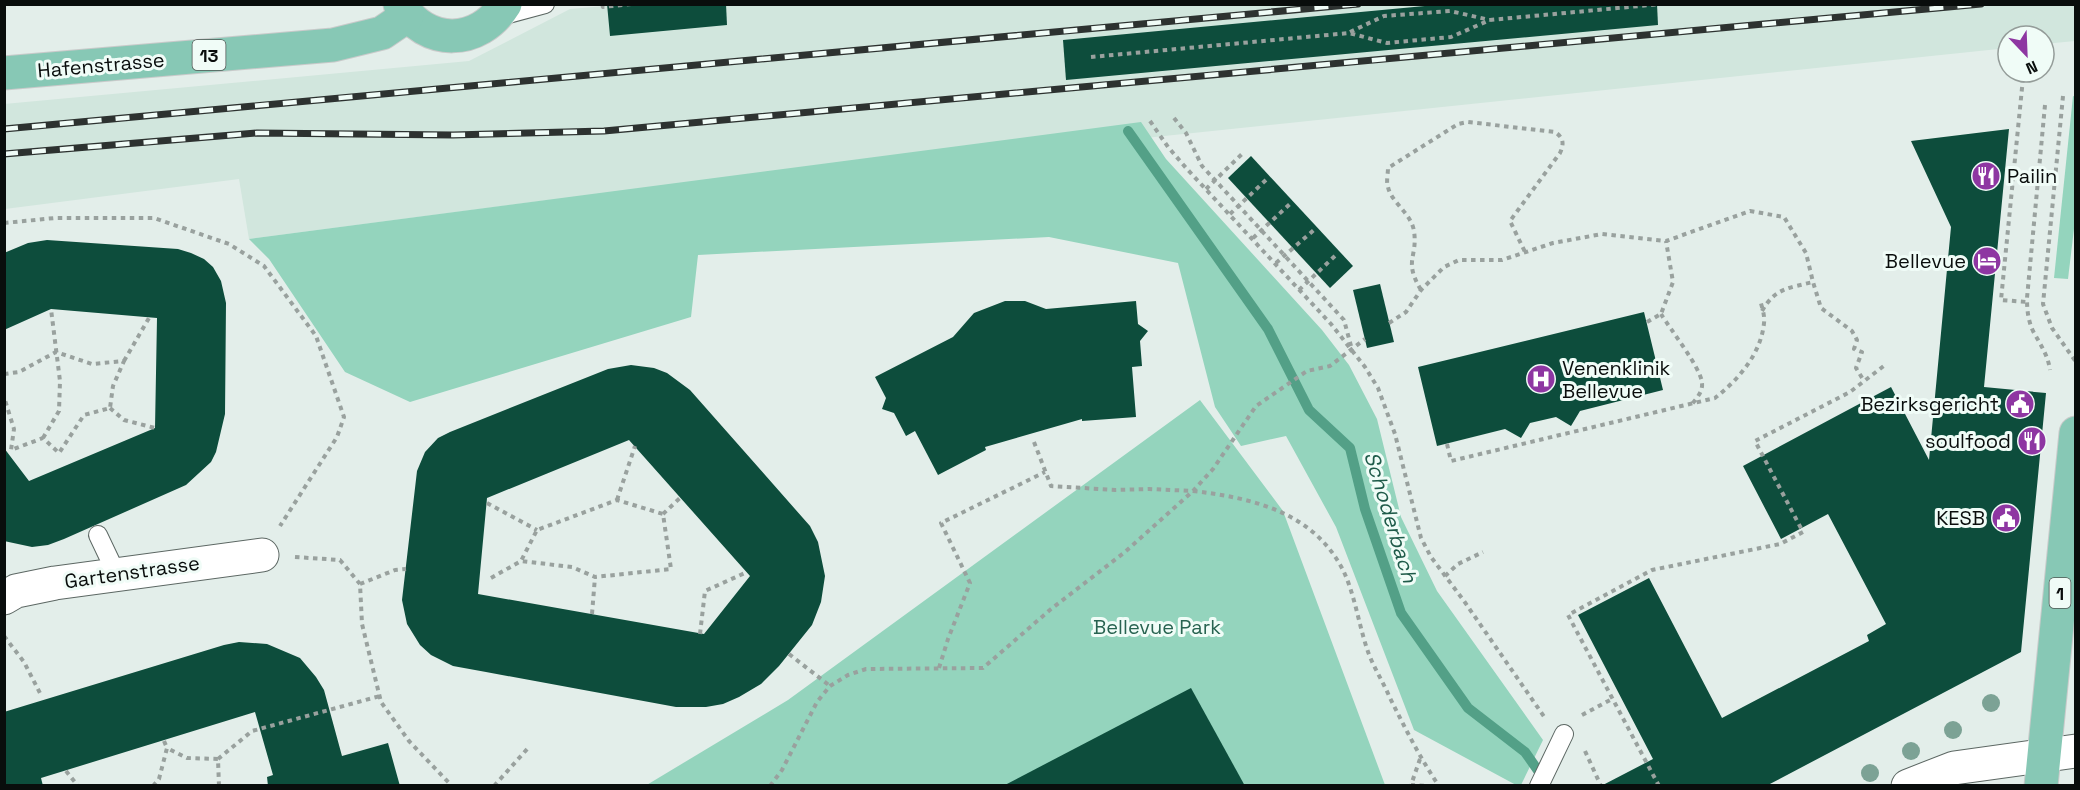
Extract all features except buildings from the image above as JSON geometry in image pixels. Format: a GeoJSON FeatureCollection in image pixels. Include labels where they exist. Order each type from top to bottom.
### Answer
{"type":"FeatureCollection","features":[{"type":"Feature","properties":{"kind":"main road"},"geometry":{"type":"LineString","coordinates":[[404,10],[423,29],[442,36],[462,36],[482,29],[501,11]]}},
{"type":"Feature","properties":{"kind":"main road","name":"Hafenstrasse"},"geometry":{"type":"LineString","coordinates":[[4,73],[333,45],[382,33],[404,10]]}},
{"type":"Feature","properties":{"kind":"main road","name":"1"},"geometry":{"type":"LineString","coordinates":[[2054,764],[2076,433]]}},
{"type":"Feature","properties":{"kind":"street","name":"Gartenstrasse"},"geometry":{"type":"LineString","coordinates":[[4,597],[16,591],[55,583],[262,555]]}},
{"type":"Feature","properties":{"kind":"street"},"geometry":{"type":"LineString","coordinates":[[1908,786],[1954,768],[2054,764]]}},
{"type":"Feature","properties":{"kind":"lane"},"geometry":{"type":"LineString","coordinates":[[501,11],[545,4]]}},
{"type":"Feature","properties":{"kind":"lane"},"geometry":{"type":"LineString","coordinates":[[98,535],[117,575]]}},
{"type":"Feature","properties":{"kind":"lane"},"geometry":{"type":"LineString","coordinates":[[1539,786],[1564,734]]}},
{"type":"Feature","properties":{"kind":"path"},"geometry":{"type":"LineString","coordinates":[[602,4],[603,7],[631,4]]}},
{"type":"Feature","properties":{"kind":"path"},"geometry":{"type":"LineString","coordinates":[[1349,33],[1384,15],[1450,11],[1490,20],[1661,4]]}},
{"type":"Feature","properties":{"kind":"path"},"geometry":{"type":"LineString","coordinates":[[1091,57],[1349,33],[1387,43],[1451,37],[1490,20]]}},
{"type":"Feature","properties":{"kind":"path"},"geometry":{"type":"LineString","coordinates":[[2022,84],[2001,300],[2027,302]]}},
{"type":"Feature","properties":{"kind":"path"},"geometry":{"type":"LineString","coordinates":[[2063,96],[2043,304],[2052,328],[2076,362]]}},
{"type":"Feature","properties":{"kind":"path"},"geometry":{"type":"LineString","coordinates":[[2045,105],[2027,314],[2032,330],[2046,353],[2050,370]]}},
{"type":"Feature","properties":{"kind":"path"},"geometry":{"type":"LineString","coordinates":[[1174,117],[1186,133],[1202,166],[1344,320],[1352,349]]}},
{"type":"Feature","properties":{"kind":"path"},"geometry":{"type":"LineString","coordinates":[[1150,121],[1168,147],[1276,263],[1352,349],[1365,367],[1378,388],[1395,434],[1421,538],[1431,557],[1541,714],[1564,734]]}},
{"type":"Feature","properties":{"kind":"path"},"geometry":{"type":"LineString","coordinates":[[1421,290],[1413,277],[1410,262],[1414,230],[1409,218],[1388,189],[1388,168],[1458,124],[1468,122],[1555,132],[1561,136],[1563,145],[1560,153],[1510,221],[1525,252]]}},
{"type":"Feature","properties":{"kind":"path"},"geometry":{"type":"LineString","coordinates":[[1206,189],[1244,152]]}},
{"type":"Feature","properties":{"kind":"path"},"geometry":{"type":"LineString","coordinates":[[1230,214],[1268,178]]}},
{"type":"Feature","properties":{"kind":"path"},"geometry":{"type":"LineString","coordinates":[[1253,238],[1291,203]]}},
{"type":"Feature","properties":{"kind":"path"},"geometry":{"type":"LineString","coordinates":[[1389,323],[1406,312],[1421,290],[1444,267],[1459,260],[1502,260],[1553,243],[1602,234],[1666,241],[1750,211],[1784,217],[1806,253],[1821,308],[1852,331],[1857,340],[1854,349],[1862,352],[1857,368],[1864,381]]}},
{"type":"Feature","properties":{"kind":"path"},"geometry":{"type":"LineString","coordinates":[[4,223],[54,218],[154,219],[230,244],[264,266],[316,336],[344,417],[337,437],[262,555],[340,560],[360,584],[362,624],[381,702],[410,741],[452,786]]}},
{"type":"Feature","properties":{"kind":"path"},"geometry":{"type":"LineString","coordinates":[[1276,263],[1315,229]]}},
{"type":"Feature","properties":{"kind":"path"},"geometry":{"type":"LineString","coordinates":[[1647,322],[1661,315],[1672,282],[1666,241]]}},
{"type":"Feature","properties":{"kind":"path"},"geometry":{"type":"LineString","coordinates":[[1299,290],[1337,254]]}},
{"type":"Feature","properties":{"kind":"path"},"geometry":{"type":"LineString","coordinates":[[1762,311],[1769,299],[1776,293],[1813,282]]}},
{"type":"Feature","properties":{"kind":"path"},"geometry":{"type":"LineString","coordinates":[[1447,444],[1451,461],[1715,398],[1733,384],[1752,358],[1762,335],[1764,321],[1760,300]]}},
{"type":"Feature","properties":{"kind":"path"},"geometry":{"type":"LineString","coordinates":[[4,397],[14,429],[11,450],[43,438],[59,411],[60,381],[51,309]]}},
{"type":"Feature","properties":{"kind":"path"},"geometry":{"type":"LineString","coordinates":[[1661,315],[1700,377],[1702,384],[1700,391],[1692,404]]}},
{"type":"Feature","properties":{"kind":"path"},"geometry":{"type":"LineString","coordinates":[[110,408],[113,386],[124,360],[149,318]]}},
{"type":"Feature","properties":{"kind":"path"},"geometry":{"type":"LineString","coordinates":[[770,786],[782,770],[817,702],[830,686],[848,675],[866,669],[983,668],[1051,609],[1125,552],[1193,491],[1213,469],[1256,406],[1307,371],[1330,366],[1365,339]]}},
{"type":"Feature","properties":{"kind":"path"},"geometry":{"type":"LineString","coordinates":[[4,374],[19,372],[56,352],[92,364],[124,360]]}},
{"type":"Feature","properties":{"kind":"path"},"geometry":{"type":"LineString","coordinates":[[1659,786],[1568,615],[1652,570],[1780,544],[1803,532],[1755,441],[1850,392],[1885,365]]}},
{"type":"Feature","properties":{"kind":"path"},"geometry":{"type":"LineString","coordinates":[[43,438],[59,453],[84,415],[110,408]]}},
{"type":"Feature","properties":{"kind":"path"},"geometry":{"type":"LineString","coordinates":[[110,408],[124,420],[155,428]]}},
{"type":"Feature","properties":{"kind":"path"},"geometry":{"type":"LineString","coordinates":[[1034,442],[1050,486],[1193,491],[1231,495],[1283,511],[1305,524],[1328,545],[1343,571],[1370,658],[1420,758],[1439,786]]}},
{"type":"Feature","properties":{"kind":"path"},"geometry":{"type":"LineString","coordinates":[[617,500],[635,446]]}},
{"type":"Feature","properties":{"kind":"path"},"geometry":{"type":"LineString","coordinates":[[939,668],[970,583],[941,523],[1045,472]]}},
{"type":"Feature","properties":{"kind":"path"},"geometry":{"type":"LineString","coordinates":[[663,514],[680,498]]}},
{"type":"Feature","properties":{"kind":"path"},"geometry":{"type":"LineString","coordinates":[[491,578],[521,561],[537,530],[617,500],[663,514]]}},
{"type":"Feature","properties":{"kind":"path"},"geometry":{"type":"LineString","coordinates":[[487,503],[537,530]]}},
{"type":"Feature","properties":{"kind":"path"},"geometry":{"type":"LineString","coordinates":[[521,561],[572,567],[594,577],[671,569],[663,514]]}},
{"type":"Feature","properties":{"kind":"path"},"geometry":{"type":"LineString","coordinates":[[1445,576],[1458,564],[1483,552]]}},
{"type":"Feature","properties":{"kind":"path"},"geometry":{"type":"LineString","coordinates":[[360,584],[395,570],[406,569]]}},
{"type":"Feature","properties":{"kind":"path"},"geometry":{"type":"LineString","coordinates":[[700,634],[705,591],[747,572]]}},
{"type":"Feature","properties":{"kind":"path"},"geometry":{"type":"LineString","coordinates":[[592,614],[594,577]]}},
{"type":"Feature","properties":{"kind":"path"},"geometry":{"type":"LineString","coordinates":[[4,636],[24,662],[41,695]]}},
{"type":"Feature","properties":{"kind":"path"},"geometry":{"type":"LineString","coordinates":[[789,654],[830,686]]}},
{"type":"Feature","properties":{"kind":"path"},"geometry":{"type":"LineString","coordinates":[[167,748],[187,758],[218,759],[252,731],[380,696]]}},
{"type":"Feature","properties":{"kind":"path"},"geometry":{"type":"LineString","coordinates":[[1576,718],[1612,699]]}},
{"type":"Feature","properties":{"kind":"path"},"geometry":{"type":"LineString","coordinates":[[153,786],[159,779],[167,748],[164,741]]}},
{"type":"Feature","properties":{"kind":"path"},"geometry":{"type":"LineString","coordinates":[[494,786],[529,747]]}},
{"type":"Feature","properties":{"kind":"path"},"geometry":{"type":"LineString","coordinates":[[1420,758],[1411,786],[1428,786]]}},
{"type":"Feature","properties":{"kind":"path"},"geometry":{"type":"LineString","coordinates":[[218,759],[219,786]]}},
{"type":"Feature","properties":{"kind":"path"},"geometry":{"type":"LineString","coordinates":[[66,771],[78,786]]}},
{"type":"Feature","properties":{"kind":"shaded area"},"geometry":{"type":"Polygon","coordinates":[[[617,5],[2076,5],[2075,41],[2056,43],[2056,24],[1996,24],[1996,49],[540,201],[249,239],[239,179],[5,209],[4,104],[469,61],[570,9],[617,5]]]}},
{"type":"Feature","properties":{"kind":"green space"},"geometry":{"type":"Polygon","coordinates":[[[2073,96],[2076,97],[2076,212],[2068,279],[2054,278],[2073,96]]]}},
{"type":"Feature","properties":{"kind":"green space"},"geometry":{"type":"Polygon","coordinates":[[[1141,122],[1166,159],[1322,330],[1349,365],[1377,419],[1401,517],[1437,591],[1543,740],[1521,785],[1516,785],[1414,730],[1336,527],[1286,436],[1241,446],[1215,407],[1178,263],[1049,237],[698,255],[691,317],[410,402],[345,372],[269,259],[249,239],[1141,122]]]}},
{"type":"Feature","properties":{"kind":"green space","name":"Bellevue Park"},"geometry":{"type":"Polygon","coordinates":[[[1200,400],[1283,511],[1385,785],[645,786],[788,700],[1200,400]]]}},
{"type":"Feature","properties":{"kind":"waterway","name":"Schoderbach"},"geometry":{"type":"LineString","coordinates":[[1128,131],[1268,329],[1309,410],[1350,448],[1365,509],[1401,613],[1468,708],[1525,752],[1544,779]]}},
{"type":"Feature","properties":{"kind":"railway"},"geometry":{"type":"LineString","coordinates":[[4,129],[1358,4]]}},
{"type":"Feature","properties":{"kind":"railway"},"geometry":{"type":"LineString","coordinates":[[4,154],[257,133],[453,135],[604,131],[1981,4]]}},
{"type":"Feature","properties":{"kind":"place","name":"Pailin"},"geometry":{"type":"Point","coordinates":[1986,176]}},
{"type":"Feature","properties":{"kind":"place","name":"Bellevue"},"geometry":{"type":"Point","coordinates":[1987,261]}},
{"type":"Feature","properties":{"kind":"place","name":"Venenklinik Bellevue"},"geometry":{"type":"Point","coordinates":[1541,379]}},
{"type":"Feature","properties":{"kind":"place","name":"Bezirksgericht"},"geometry":{"type":"Point","coordinates":[2020,404]}},
{"type":"Feature","properties":{"kind":"place","name":"soulfood"},"geometry":{"type":"Point","coordinates":[2032,441]}},
{"type":"Feature","properties":{"kind":"place","name":"KESB"},"geometry":{"type":"Point","coordinates":[2006,518]}}]}
